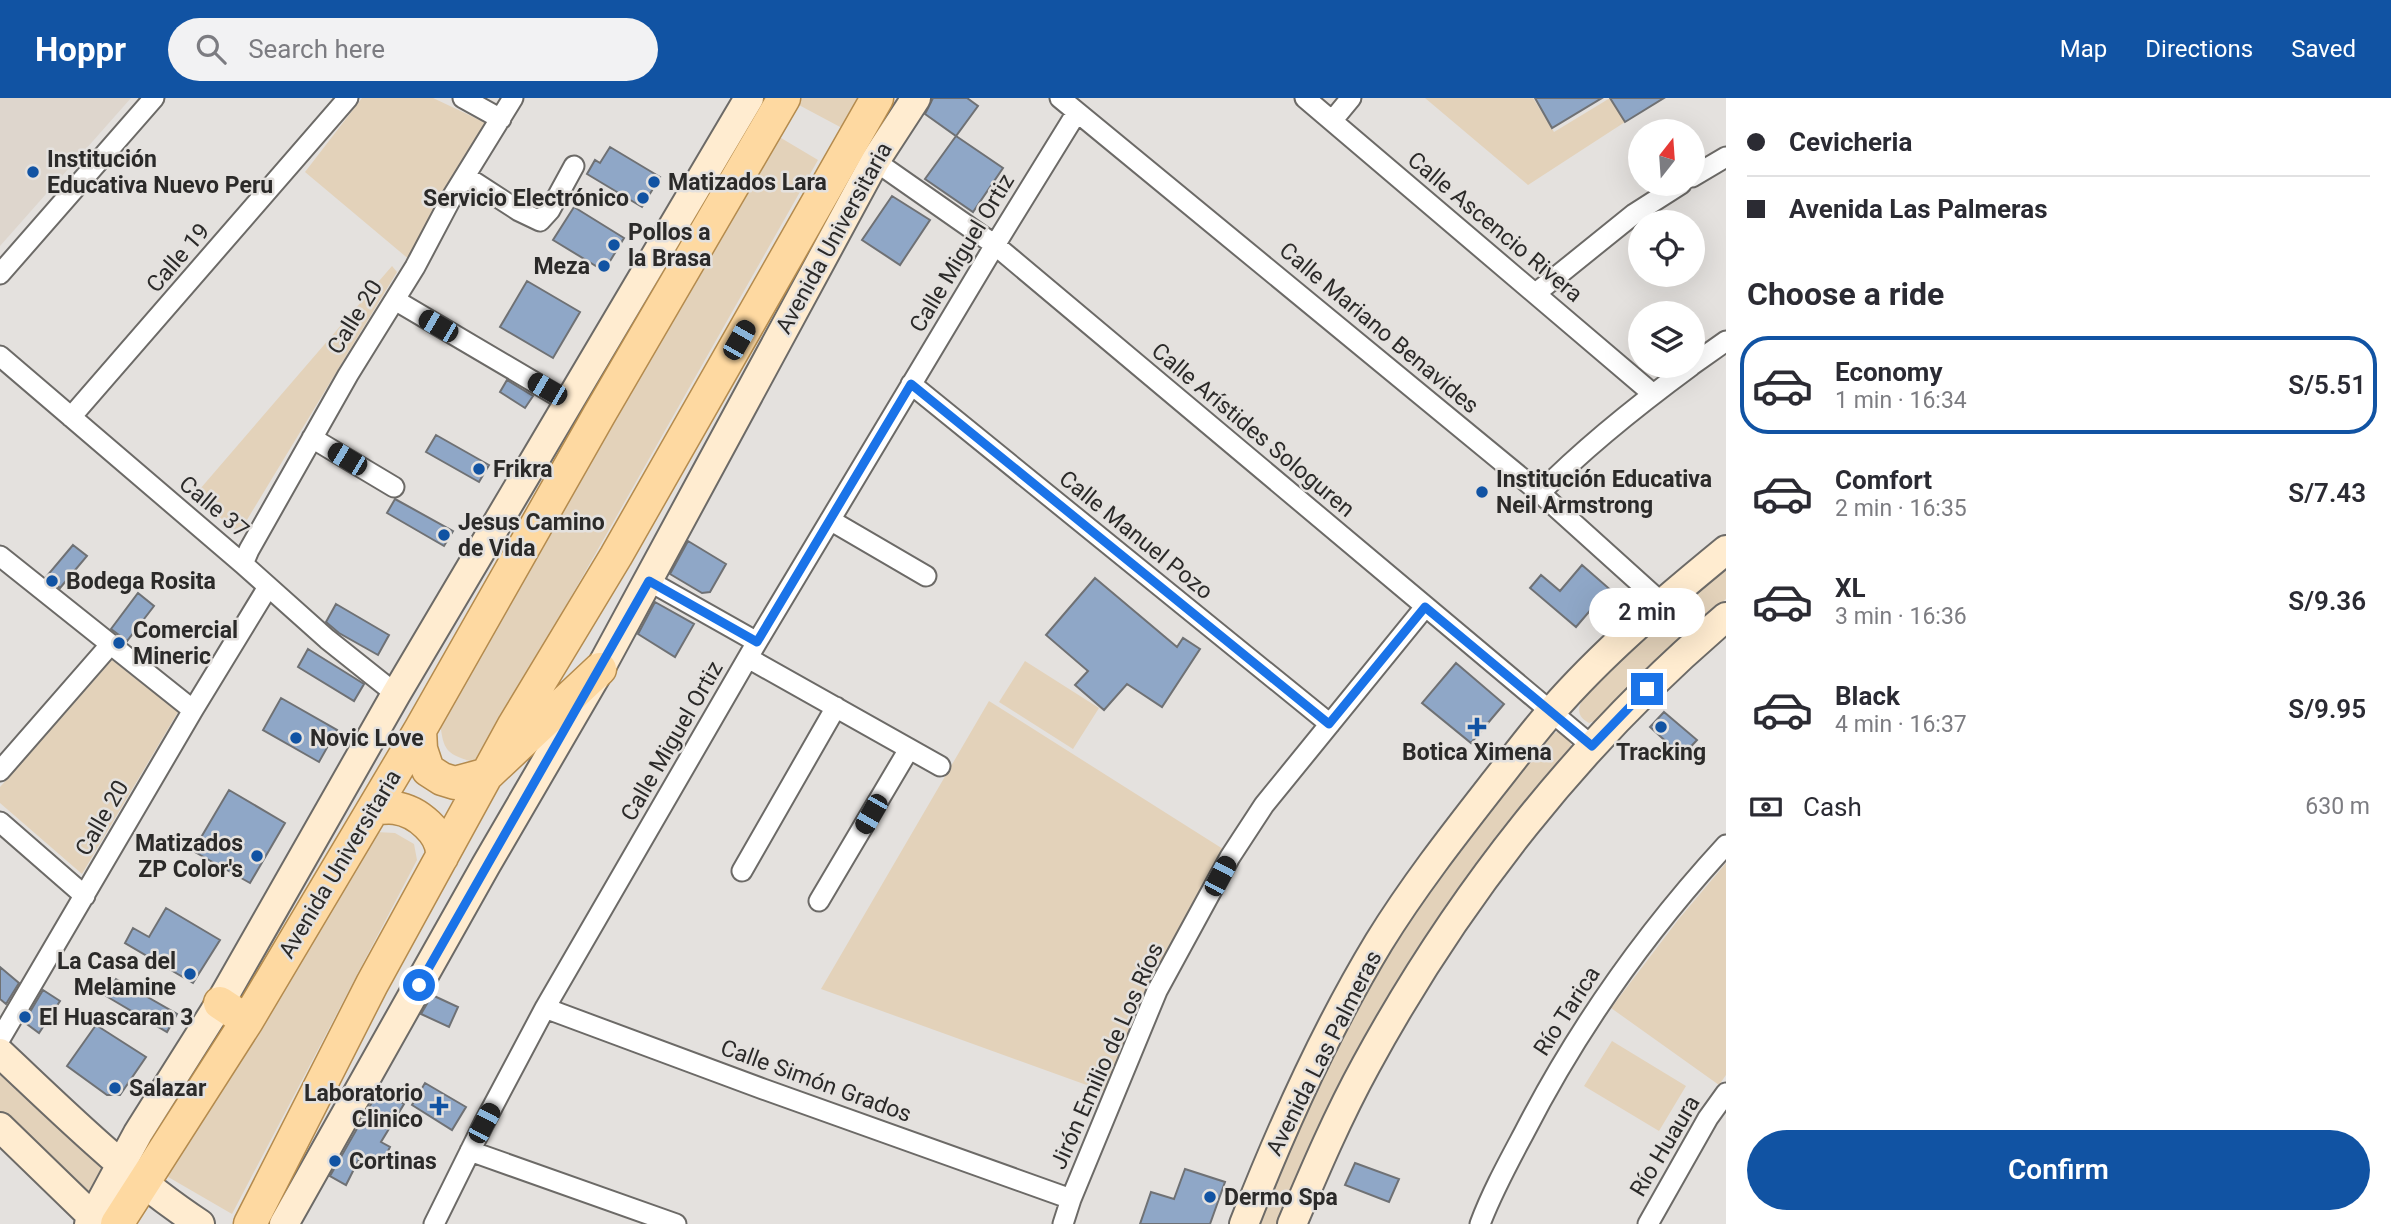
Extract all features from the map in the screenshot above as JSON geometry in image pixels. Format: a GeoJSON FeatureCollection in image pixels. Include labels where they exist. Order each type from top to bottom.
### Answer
{"type":"FeatureCollection","features":[{"type":"Feature","properties":{"kind":"main road","name":"Avenida Universitaria"},"geometry":{"type":"LineString","coordinates":[[133,1172],[138,1133],[220,1003],[396,694],[749,98]]}},
{"type":"Feature","properties":{"kind":"main road","name":"Avenida Universitaria"},"geometry":{"type":"LineString","coordinates":[[100,1222],[133,1172],[247,1021],[420,730],[599,415],[784,98]]}},
{"type":"Feature","properties":{"kind":"main road","name":"Avenida Universitaria"},"geometry":{"type":"LineString","coordinates":[[250,1224],[372,985],[488,774],[617,556],[877,98]]}},
{"type":"Feature","properties":{"kind":"main road","name":"Avenida Universitaria"},"geometry":{"type":"LineString","coordinates":[[284,1224],[649,581],[874,161],[916,98]]}},
{"type":"Feature","properties":{"kind":"main road","name":"Avenida Las Palmeras"},"geometry":{"type":"LineString","coordinates":[[1244,1224],[1301,1090],[1337,1018],[1380,941],[1439,853],[1551,711],[1607,653],[1726,550]]}},
{"type":"Feature","properties":{"kind":"main road","name":"Avenida Las Palmeras"},"geometry":{"type":"LineString","coordinates":[[1292,1224],[1324,1149],[1365,1066],[1411,986],[1462,908],[1524,825],[1592,746],[1647,689],[1726,617]]}},
{"type":"Feature","properties":{"kind":"main road"},"geometry":{"type":"LineString","coordinates":[[420,730],[421,749],[428,770],[455,783],[488,774],[600,669]]}},
{"type":"Feature","properties":{"kind":"main road"},"geometry":{"type":"LineString","coordinates":[[373,809],[393,807],[406,810],[425,822],[434,832],[443,850],[442,857]]}},
{"type":"Feature","properties":{"kind":"main road"},"geometry":{"type":"LineString","coordinates":[[220,1003],[247,1021]]}},
{"type":"Feature","properties":{"kind":"main road"},"geometry":{"type":"LineString","coordinates":[[0,1053],[163,1200],[200,1224]]}},
{"type":"Feature","properties":{"kind":"main road"},"geometry":{"type":"LineString","coordinates":[[0,1127],[100,1222]]}},
{"type":"Feature","properties":{"kind":"street"},"geometry":{"type":"LineString","coordinates":[[0,274],[154,98]]}},
{"type":"Feature","properties":{"kind":"street","name":"Calle 19"},"geometry":{"type":"LineString","coordinates":[[71,417],[348,98]]}},
{"type":"Feature","properties":{"kind":"street"},"geometry":{"type":"LineString","coordinates":[[463,98],[501,119]]}},
{"type":"Feature","properties":{"kind":"street","name":"Calle 20"},"geometry":{"type":"LineString","coordinates":[[243,564],[312,438],[513,98]]}},
{"type":"Feature","properties":{"kind":"street","name":"Calle Mariano Benavides"},"geometry":{"type":"LineString","coordinates":[[1060,98],[1540,493],[1662,603]]}},
{"type":"Feature","properties":{"kind":"street","name":"Calle Ascencio Rivera"},"geometry":{"type":"LineString","coordinates":[[1305,98],[1653,394]]}},
{"type":"Feature","properties":{"kind":"street"},"geometry":{"type":"LineString","coordinates":[[1332,121],[1351,98]]}},
{"type":"Feature","properties":{"kind":"street","name":"Calle Miguel Ortiz"},"geometry":{"type":"LineString","coordinates":[[434,1224],[545,1008],[752,650],[1077,112]]}},
{"type":"Feature","properties":{"kind":"street"},"geometry":{"type":"LineString","coordinates":[[1705,169],[1726,157]]}},
{"type":"Feature","properties":{"kind":"street","name":"Calle Arístides Sologuren"},"geometry":{"type":"LineString","coordinates":[[874,161],[995,244],[1592,746]]}},
{"type":"Feature","properties":{"kind":"street"},"geometry":{"type":"LineString","coordinates":[[465,176],[519,211],[540,221],[550,210],[574,166]]}},
{"type":"Feature","properties":{"kind":"street"},"geometry":{"type":"LineString","coordinates":[[1536,293],[1634,214],[1662,196]]}},
{"type":"Feature","properties":{"kind":"street"},"geometry":{"type":"LineString","coordinates":[[395,300],[568,401]]}},
{"type":"Feature","properties":{"kind":"street"},"geometry":{"type":"LineString","coordinates":[[1705,356],[1726,341]]}},
{"type":"Feature","properties":{"kind":"street","name":"Calle 37"},"geometry":{"type":"LineString","coordinates":[[0,356],[327,639],[396,694]]}},
{"type":"Feature","properties":{"kind":"street"},"geometry":{"type":"LineString","coordinates":[[1540,493],[1569,464],[1675,378]]}},
{"type":"Feature","properties":{"kind":"street","name":"Calle Manuel Pozo"},"geometry":{"type":"LineString","coordinates":[[911,384],[1329,724]]}},
{"type":"Feature","properties":{"kind":"street"},"geometry":{"type":"LineString","coordinates":[[312,438],[394,487]]}},
{"type":"Feature","properties":{"kind":"street"},"geometry":{"type":"LineString","coordinates":[[830,520],[926,576]]}},
{"type":"Feature","properties":{"kind":"street"},"geometry":{"type":"LineString","coordinates":[[0,556],[193,710]]}},
{"type":"Feature","properties":{"kind":"street"},"geometry":{"type":"LineString","coordinates":[[649,581],[836,707],[940,766]]}},
{"type":"Feature","properties":{"kind":"street","name":"Calle 20"},"geometry":{"type":"LineString","coordinates":[[0,1039],[268,587]]}},
{"type":"Feature","properties":{"kind":"street","name":"Jirón Emilio de Los Ríos"},"geometry":{"type":"LineString","coordinates":[[1063,1224],[1157,992],[1230,858],[1264,804],[1425,607]]}},
{"type":"Feature","properties":{"kind":"street"},"geometry":{"type":"LineString","coordinates":[[0,771],[110,645]]}},
{"type":"Feature","properties":{"kind":"street"},"geometry":{"type":"LineString","coordinates":[[742,871],[836,707]]}},
{"type":"Feature","properties":{"kind":"street"},"geometry":{"type":"LineString","coordinates":[[819,901],[909,748]]}},
{"type":"Feature","properties":{"kind":"street"},"geometry":{"type":"LineString","coordinates":[[0,821],[85,896]]}},
{"type":"Feature","properties":{"kind":"street","name":"Río Tarica"},"geometry":{"type":"LineString","coordinates":[[1480,1224],[1489,1200],[1556,1070],[1597,1005],[1668,910],[1726,845]]}},
{"type":"Feature","properties":{"kind":"street","name":"Calle Simón Grados"},"geometry":{"type":"LineString","coordinates":[[545,1008],[1071,1199]]}},
{"type":"Feature","properties":{"kind":"street","name":"Río Huaura"},"geometry":{"type":"LineString","coordinates":[[1648,1224],[1708,1118],[1726,1093]]}},
{"type":"Feature","properties":{"kind":"street"},"geometry":{"type":"LineString","coordinates":[[470,1151],[676,1224]]}},
{"type":"Feature","properties":{"kind":"shaded area","name":"Institución Educativa Nuevo Peru"},"geometry":{"type":"Polygon","coordinates":[[[0,98],[131,98],[0,246],[0,98]]]}},
{"type":"Feature","properties":{"kind":"shaded area"},"geometry":{"type":"Polygon","coordinates":[[[362,98],[433,98],[486,123],[411,261],[305,172],[362,98]]]}},
{"type":"Feature","properties":{"kind":"shaded area"},"geometry":{"type":"Polygon","coordinates":[[[800,98],[862,98],[842,128],[797,104],[800,98]]]}},
{"type":"Feature","properties":{"kind":"shaded area"},"geometry":{"type":"Polygon","coordinates":[[[1425,98],[1533,98],[1554,132],[1610,98],[1625,122],[1528,185],[1425,98]]]}},
{"type":"Feature","properties":{"kind":"shaded area"},"geometry":{"type":"Polygon","coordinates":[[[776,135],[818,160],[477,763],[452,754],[445,745],[440,720],[776,135]]]}},
{"type":"Feature","properties":{"kind":"shaded area"},"geometry":{"type":"Polygon","coordinates":[[[392,266],[397,272],[239,533],[194,496],[392,266]]]}},
{"type":"Feature","properties":{"kind":"shaded area"},"geometry":{"type":"Polygon","coordinates":[[[1726,564],[1726,599],[1670,649],[1599,720],[1589,723],[1585,720],[1579,711],[1585,696],[1662,620],[1726,564]]]}},
{"type":"Feature","properties":{"kind":"shaded area"},"geometry":{"type":"Polygon","coordinates":[[[112,660],[178,712],[82,874],[0,803],[0,787],[112,660]]]}},
{"type":"Feature","properties":{"kind":"shaded area"},"geometry":{"type":"Polygon","coordinates":[[[1025,661],[1099,708],[1073,749],[999,702],[1025,661]]]}},
{"type":"Feature","properties":{"kind":"shaded area"},"geometry":{"type":"Polygon","coordinates":[[[989,701],[1223,849],[1146,999],[1106,1092],[821,989],[989,701]]]}},
{"type":"Feature","properties":{"kind":"shaded area"},"geometry":{"type":"Polygon","coordinates":[[[1559,731],[1570,737],[1571,747],[1284,1224],[1256,1224],[1297,1125],[1363,993],[1415,907],[1546,737],[1559,731]]]}},
{"type":"Feature","properties":{"kind":"shaded area"},"geometry":{"type":"Polygon","coordinates":[[[376,832],[395,833],[414,844],[417,860],[232,1214],[163,1174],[376,832]]]}},
{"type":"Feature","properties":{"kind":"shaded area"},"geometry":{"type":"Polygon","coordinates":[[[1726,863],[1726,1075],[1719,1085],[1611,1008],[1678,920],[1726,863]]]}},
{"type":"Feature","properties":{"kind":"shaded area"},"geometry":{"type":"Polygon","coordinates":[[[1612,1041],[1686,1086],[1659,1131],[1584,1086],[1612,1041]]]}},
{"type":"Feature","properties":{"kind":"shaded area"},"geometry":{"type":"Polygon","coordinates":[[[0,1069],[121,1180],[104,1208],[0,1112],[0,1069]]]}},
{"type":"Feature","properties":{"kind":"building"},"geometry":{"type":"Polygon","coordinates":[[[933,98],[967,98],[978,106],[956,136],[925,114],[933,98]]]}},
{"type":"Feature","properties":{"kind":"building"},"geometry":{"type":"Polygon","coordinates":[[[1535,98],[1602,98],[1552,128],[1535,98]]]}},
{"type":"Feature","properties":{"kind":"building"},"geometry":{"type":"Polygon","coordinates":[[[1610,98],[1664,98],[1628,119],[1625,122],[1610,98]]]}},
{"type":"Feature","properties":{"kind":"building"},"geometry":{"type":"Polygon","coordinates":[[[956,136],[1003,168],[973,212],[925,179],[956,136]]]}},
{"type":"Feature","properties":{"kind":"building"},"geometry":{"type":"Polygon","coordinates":[[[610,147],[660,177],[642,207],[587,174],[595,160],[600,163],[610,147]]]}},
{"type":"Feature","properties":{"kind":"building"},"geometry":{"type":"Polygon","coordinates":[[[892,196],[930,220],[900,265],[862,240],[892,196]]]}},
{"type":"Feature","properties":{"kind":"building"},"geometry":{"type":"Polygon","coordinates":[[[574,207],[624,238],[604,271],[553,240],[574,207]]]}},
{"type":"Feature","properties":{"kind":"building"},"geometry":{"type":"Polygon","coordinates":[[[527,281],[580,312],[553,358],[500,327],[527,281]]]}},
{"type":"Feature","properties":{"kind":"building"},"geometry":{"type":"Polygon","coordinates":[[[507,380],[533,396],[525,408],[500,392],[507,380]]]}},
{"type":"Feature","properties":{"kind":"building"},"geometry":{"type":"Polygon","coordinates":[[[436,435],[489,465],[479,482],[426,452],[436,435]]]}},
{"type":"Feature","properties":{"kind":"building"},"geometry":{"type":"Polygon","coordinates":[[[395,499],[453,531],[444,546],[387,513],[395,499]]]}},
{"type":"Feature","properties":{"kind":"building"},"geometry":{"type":"Polygon","coordinates":[[[688,541],[726,564],[710,592],[702,593],[670,574],[688,541]]]}},
{"type":"Feature","properties":{"kind":"building"},"geometry":{"type":"Polygon","coordinates":[[[73,545],[87,556],[60,588],[46,577],[73,545]]]}},
{"type":"Feature","properties":{"kind":"building"},"geometry":{"type":"Polygon","coordinates":[[[1582,565],[1613,592],[1604,603],[1599,600],[1576,627],[1530,588],[1541,575],[1560,591],[1582,565]]]}},
{"type":"Feature","properties":{"kind":"building"},"geometry":{"type":"Polygon","coordinates":[[[1095,578],[1177,647],[1183,638],[1200,649],[1162,707],[1127,684],[1104,710],[1075,685],[1088,671],[1046,635],[1095,578]]]}},
{"type":"Feature","properties":{"kind":"building"},"geometry":{"type":"Polygon","coordinates":[[[138,593],[154,606],[127,641],[111,629],[138,593]]]}},
{"type":"Feature","properties":{"kind":"building"},"geometry":{"type":"Polygon","coordinates":[[[655,602],[694,624],[675,657],[638,634],[655,602]]]}},
{"type":"Feature","properties":{"kind":"building"},"geometry":{"type":"Polygon","coordinates":[[[336,604],[389,635],[378,655],[339,633],[326,622],[336,604]]]}},
{"type":"Feature","properties":{"kind":"building"},"geometry":{"type":"Polygon","coordinates":[[[308,649],[364,684],[354,701],[298,667],[308,649]]]}},
{"type":"Feature","properties":{"kind":"building"},"geometry":{"type":"Polygon","coordinates":[[[1456,663],[1504,704],[1471,743],[1422,703],[1456,663]]]}},
{"type":"Feature","properties":{"kind":"building"},"geometry":{"type":"Polygon","coordinates":[[[281,698],[337,730],[319,762],[263,730],[281,698]]]}},
{"type":"Feature","properties":{"kind":"building"},"geometry":{"type":"Polygon","coordinates":[[[1664,712],[1697,740],[1682,756],[1650,727],[1664,712]]]}},
{"type":"Feature","properties":{"kind":"building"},"geometry":{"type":"Polygon","coordinates":[[[229,790],[285,823],[250,883],[193,851],[229,790]]]}},
{"type":"Feature","properties":{"kind":"building"},"geometry":{"type":"Polygon","coordinates":[[[166,908],[220,940],[193,983],[125,943],[133,928],[149,937],[166,908]]]}},
{"type":"Feature","properties":{"kind":"building"},"geometry":{"type":"Polygon","coordinates":[[[0,967],[19,983],[6,1004],[0,999],[0,967]]]}},
{"type":"Feature","properties":{"kind":"building"},"geometry":{"type":"Polygon","coordinates":[[[116,979],[177,1014],[167,1032],[106,996],[116,979]]]}},
{"type":"Feature","properties":{"kind":"building"},"geometry":{"type":"Polygon","coordinates":[[[43,990],[60,1001],[39,1033],[24,1022],[43,990]]]}},
{"type":"Feature","properties":{"kind":"building"},"geometry":{"type":"Polygon","coordinates":[[[432,995],[458,1007],[449,1027],[421,1014],[432,995]]]}},
{"type":"Feature","properties":{"kind":"building"},"geometry":{"type":"Polygon","coordinates":[[[96,1025],[146,1057],[120,1095],[107,1095],[67,1066],[96,1025]]]}},
{"type":"Feature","properties":{"kind":"building","name":"Laboratorio Clinico"},"geometry":{"type":"Polygon","coordinates":[[[425,1083],[466,1107],[452,1130],[412,1105],[425,1083]]]}},
{"type":"Feature","properties":{"kind":"building"},"geometry":{"type":"Polygon","coordinates":[[[379,1090],[404,1104],[381,1142],[390,1147],[380,1167],[360,1157],[346,1185],[330,1176],[379,1090]]]}},
{"type":"Feature","properties":{"kind":"building"},"geometry":{"type":"Polygon","coordinates":[[[1355,1163],[1399,1179],[1389,1202],[1345,1185],[1355,1163]]]}},
{"type":"Feature","properties":{"kind":"building"},"geometry":{"type":"Polygon","coordinates":[[[1185,1169],[1225,1182],[1210,1224],[1140,1224],[1151,1192],[1174,1199],[1185,1169]]]}},
{"type":"Feature","properties":{"kind":"place","name":"Institución Educativa Nuevo Peru"},"geometry":{"type":"Point","coordinates":[33,172]}},
{"type":"Feature","properties":{"kind":"place","name":"Matizados Lara"},"geometry":{"type":"Point","coordinates":[654,182]}},
{"type":"Feature","properties":{"kind":"place","name":"Servicio Electrónico"},"geometry":{"type":"Point","coordinates":[643,198]}},
{"type":"Feature","properties":{"kind":"place","name":"Pollos a la Brasa"},"geometry":{"type":"Point","coordinates":[614,245]}},
{"type":"Feature","properties":{"kind":"place","name":"Meza"},"geometry":{"type":"Point","coordinates":[604,266]}},
{"type":"Feature","properties":{"kind":"place","name":"Frikra"},"geometry":{"type":"Point","coordinates":[479,469]}},
{"type":"Feature","properties":{"kind":"place","name":"Institución Educativa Neil Armstrong"},"geometry":{"type":"Point","coordinates":[1482,492]}},
{"type":"Feature","properties":{"kind":"place","name":"Jesus Camino de Vida"},"geometry":{"type":"Point","coordinates":[444,535]}},
{"type":"Feature","properties":{"kind":"place","name":"Bodega Rosita"},"geometry":{"type":"Point","coordinates":[52,581]}},
{"type":"Feature","properties":{"kind":"place","name":"Comercial Mineric"},"geometry":{"type":"Point","coordinates":[119,643]}},
{"type":"Feature","properties":{"kind":"place","name":"Botica Ximena"},"geometry":{"type":"Point","coordinates":[1477,727]}},
{"type":"Feature","properties":{"kind":"place","name":"Tracking"},"geometry":{"type":"Point","coordinates":[1661,727]}},
{"type":"Feature","properties":{"kind":"place","name":"Novic Love"},"geometry":{"type":"Point","coordinates":[296,738]}},
{"type":"Feature","properties":{"kind":"place","name":"Matizados ZP Color's"},"geometry":{"type":"Point","coordinates":[257,856]}},
{"type":"Feature","properties":{"kind":"place","name":"La Casa del Melamine"},"geometry":{"type":"Point","coordinates":[190,974]}},
{"type":"Feature","properties":{"kind":"place","name":"El Huascaran 3"},"geometry":{"type":"Point","coordinates":[25,1017]}},
{"type":"Feature","properties":{"kind":"place","name":"Salazar"},"geometry":{"type":"Point","coordinates":[115,1088]}},
{"type":"Feature","properties":{"kind":"place","name":"Laboratorio Clinico"},"geometry":{"type":"Point","coordinates":[439,1106]}},
{"type":"Feature","properties":{"kind":"place","name":"Cortinas"},"geometry":{"type":"Point","coordinates":[335,1161]}},
{"type":"Feature","properties":{"kind":"place","name":"Dermo Spa"},"geometry":{"type":"Point","coordinates":[1210,1197]}},
{"type":"Feature","properties":{"kind":"route"},"geometry":{"type":"LineString","coordinates":[[419,985],[649,581],[757,642],[911,384],[1329,724],[1425,607],[1592,746],[1647,689]]}}]}
